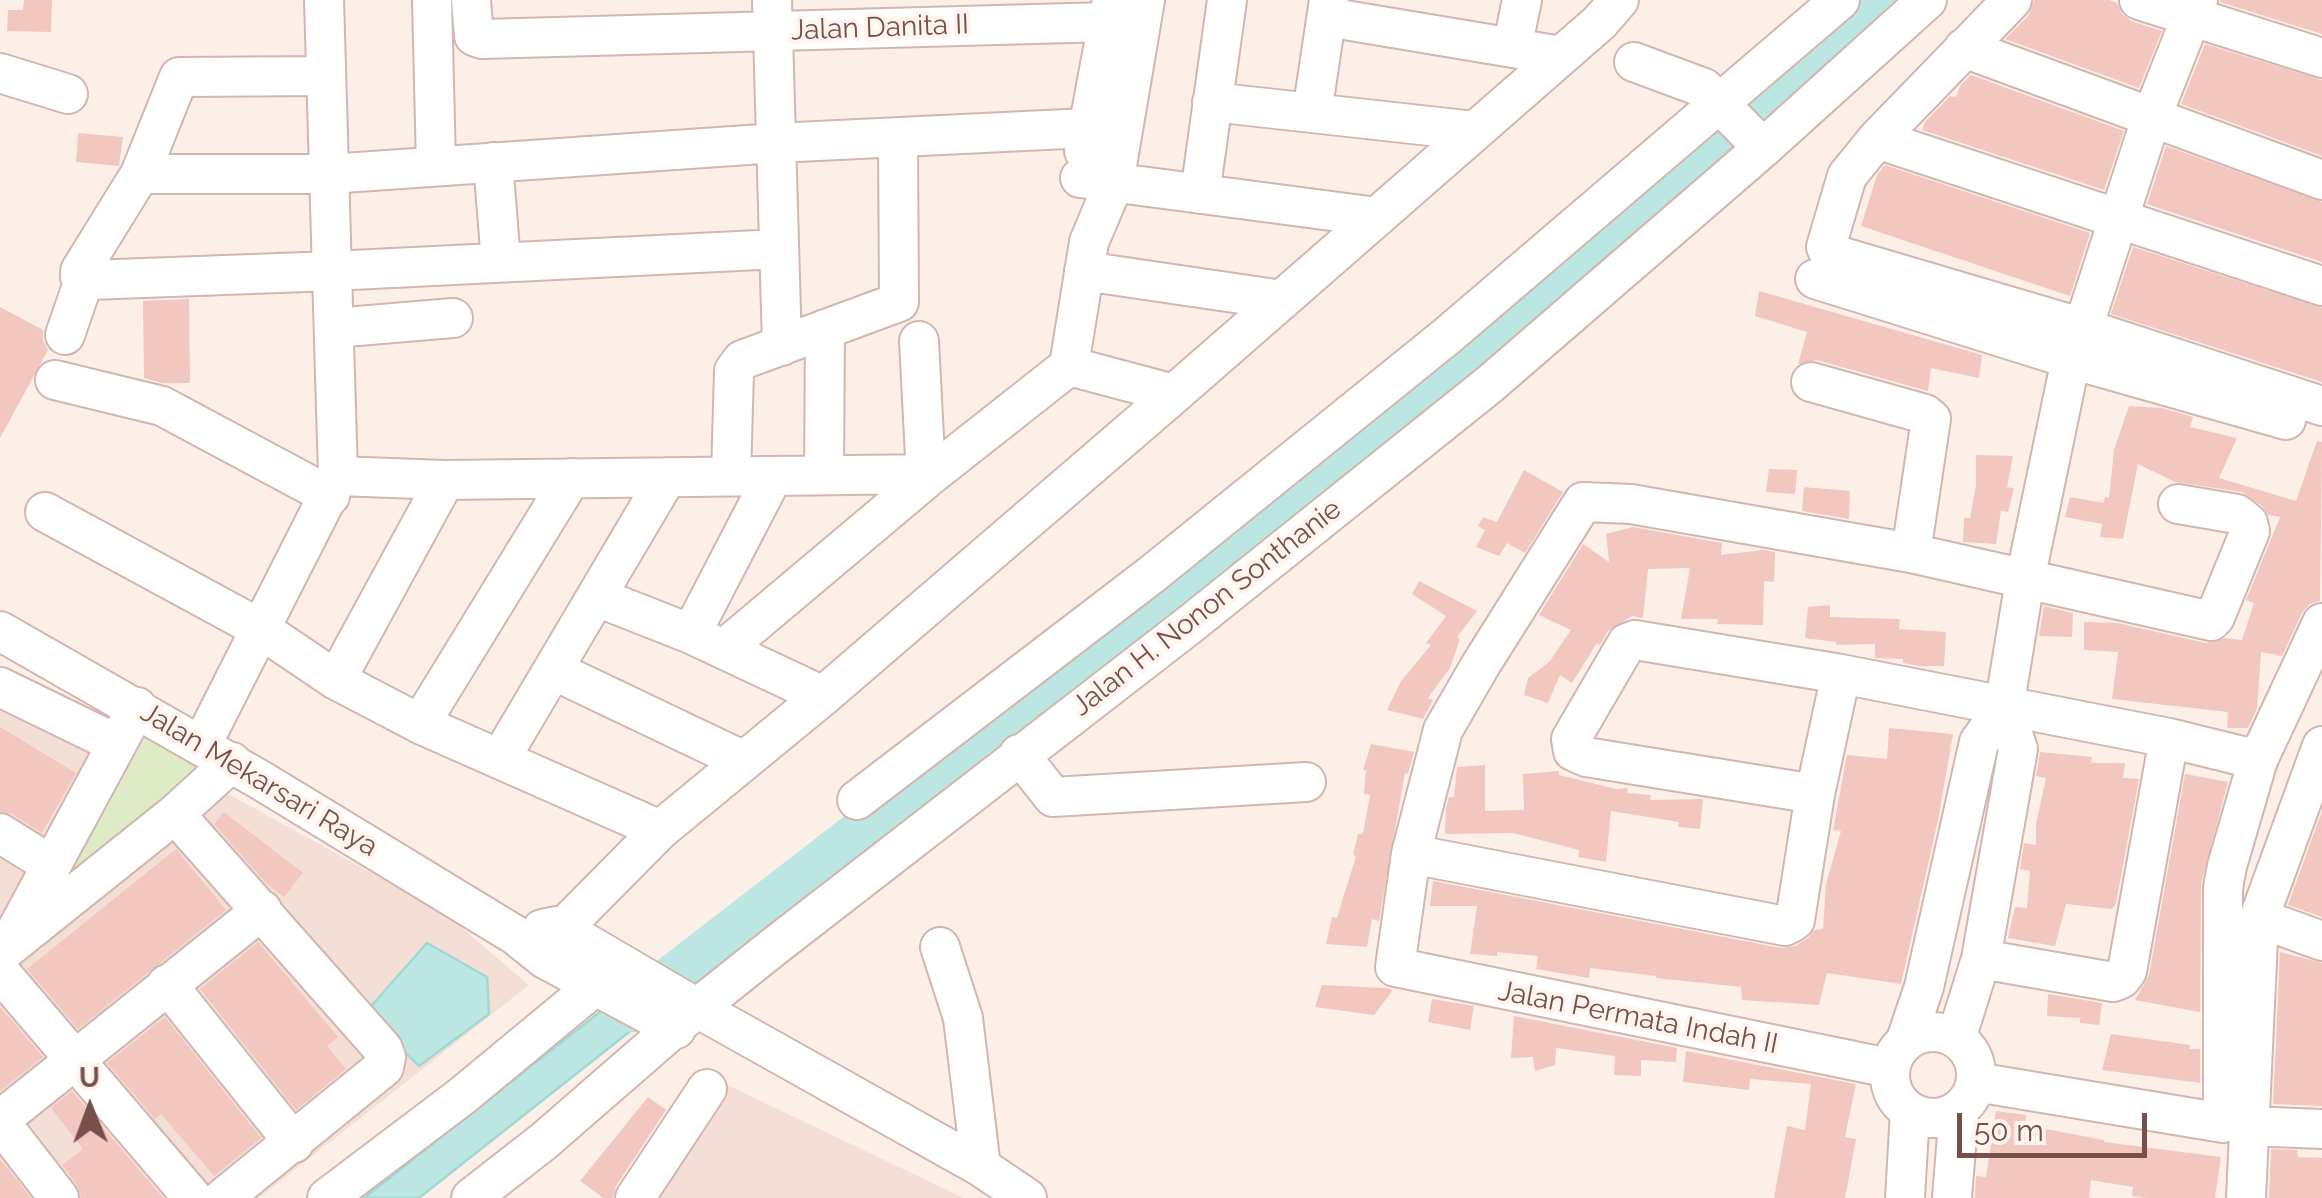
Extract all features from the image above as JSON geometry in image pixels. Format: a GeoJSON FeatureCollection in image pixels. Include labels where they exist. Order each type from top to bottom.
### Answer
{"type":"FeatureCollection","features":[{"type":"Feature","properties":{"kind":"street"},"geometry":{"type":"LineString","coordinates":[[3,957],[175,814],[217,753],[258,628],[334,486],[334,328],[324,0]]}},
{"type":"Feature","properties":{"kind":"street"},"geometry":{"type":"LineString","coordinates":[[432,0],[436,165]]}},
{"type":"Feature","properties":{"kind":"street","name":"Jalan Danita II"},"geometry":{"type":"LineString","coordinates":[[471,0],[474,36],[482,39],[772,16],[1110,11]]}},
{"type":"Feature","properties":{"kind":"street"},"geometry":{"type":"LineString","coordinates":[[708,641],[1069,366],[1097,180],[1145,0]]}},
{"type":"Feature","properties":{"kind":"street"},"geometry":{"type":"LineString","coordinates":[[1200,194],[1227,0]]}},
{"type":"Feature","properties":{"kind":"street"},"geometry":{"type":"LineString","coordinates":[[1512,48],[1522,0]]}},
{"type":"Feature","properties":{"kind":"street"},"geometry":{"type":"LineString","coordinates":[[559,940],[660,830],[823,696],[1174,394],[1600,22],[1619,0]]}},
{"type":"Feature","properties":{"kind":"street"},"geometry":{"type":"LineString","coordinates":[[857,800],[958,728],[1152,577],[1724,105],[1840,0]]}},
{"type":"Feature","properties":{"kind":"street","name":"Jalan H. Nonon Sonthanie"},"geometry":{"type":"LineString","coordinates":[[470,1198],[544,1141],[679,1015],[1183,619],[1490,384],[1927,0]]}},
{"type":"Feature","properties":{"kind":"street"},"geometry":{"type":"LineString","coordinates":[[2012,0],[1876,139],[1847,176],[1826,247],[1829,253],[2322,430]]}},
{"type":"Feature","properties":{"kind":"street"},"geometry":{"type":"LineString","coordinates":[[2138,0],[2195,8],[2322,58]]}},
{"type":"Feature","properties":{"kind":"street"},"geometry":{"type":"LineString","coordinates":[[1312,113],[1328,8],[1561,56]]}},
{"type":"Feature","properties":{"kind":"street"},"geometry":{"type":"LineString","coordinates":[[2195,8],[2116,218],[2077,344],[2026,580],[2004,708],[1980,742],[1924,988],[1890,1085],[1897,1100],[1910,1112],[1926,1118],[1943,1118],[1968,1096],[2236,1125],[2322,1129]]}},
{"type":"Feature","properties":{"kind":"street"},"geometry":{"type":"LineString","coordinates":[[1097,180],[1087,128],[1110,11]]}},
{"type":"Feature","properties":{"kind":"street"},"geometry":{"type":"LineString","coordinates":[[772,16],[782,346]]}},
{"type":"Feature","properties":{"kind":"street"},"geometry":{"type":"LineString","coordinates":[[1964,48],[2322,180]]}},
{"type":"Feature","properties":{"kind":"street"},"geometry":{"type":"LineString","coordinates":[[1634,62],[1704,88],[1763,148]]}},
{"type":"Feature","properties":{"kind":"street"},"geometry":{"type":"LineString","coordinates":[[0,73],[68,94]]}},
{"type":"Feature","properties":{"kind":"street"},"geometry":{"type":"LineString","coordinates":[[65,336],[84,280],[80,271],[140,174],[179,78],[326,76]]}},
{"type":"Feature","properties":{"kind":"street"},"geometry":{"type":"LineString","coordinates":[[1212,102],[1475,131]]}},
{"type":"Feature","properties":{"kind":"street"},"geometry":{"type":"LineString","coordinates":[[140,174],[329,174],[776,143],[1087,128]]}},
{"type":"Feature","properties":{"kind":"street"},"geometry":{"type":"LineString","coordinates":[[731,476],[734,372],[742,360],[898,302],[898,139]]}},
{"type":"Feature","properties":{"kind":"street"},"geometry":{"type":"LineString","coordinates":[[1876,139],[2322,286]]}},
{"type":"Feature","properties":{"kind":"street"},"geometry":{"type":"LineString","coordinates":[[493,162],[501,262]]}},
{"type":"Feature","properties":{"kind":"street"},"geometry":{"type":"LineString","coordinates":[[1097,180],[1377,216]]}},
{"type":"Feature","properties":{"kind":"street"},"geometry":{"type":"LineString","coordinates":[[84,280],[778,249]]}},
{"type":"Feature","properties":{"kind":"street"},"geometry":{"type":"LineString","coordinates":[[1086,257],[1282,300]]}},
{"type":"Feature","properties":{"kind":"street"},"geometry":{"type":"LineString","coordinates":[[1816,280],[2322,406]]}},
{"type":"Feature","properties":{"kind":"street"},"geometry":{"type":"LineString","coordinates":[[334,328],[454,318]]}},
{"type":"Feature","properties":{"kind":"street"},"geometry":{"type":"LineString","coordinates":[[824,476],[825,329]]}},
{"type":"Feature","properties":{"kind":"street"},"geometry":{"type":"LineString","coordinates":[[919,341],[929,474]]}},
{"type":"Feature","properties":{"kind":"street"},"geometry":{"type":"LineString","coordinates":[[1069,366],[1174,394]]}},
{"type":"Feature","properties":{"kind":"street"},"geometry":{"type":"LineString","coordinates":[[55,380],[162,406],[334,486],[445,480],[929,474]]}},
{"type":"Feature","properties":{"kind":"street"},"geometry":{"type":"LineString","coordinates":[[1810,382],[1925,414],[1931,420],[1911,552]]}},
{"type":"Feature","properties":{"kind":"street"},"geometry":{"type":"LineString","coordinates":[[708,641],[773,476]]}},
{"type":"Feature","properties":{"kind":"street"},"geometry":{"type":"LineString","coordinates":[[500,759],[667,477]]}},
{"type":"Feature","properties":{"kind":"street"},"geometry":{"type":"LineString","coordinates":[[420,724],[571,478]]}},
{"type":"Feature","properties":{"kind":"street"},"geometry":{"type":"LineString","coordinates":[[336,680],[445,480]]}},
{"type":"Feature","properties":{"kind":"street"},"geometry":{"type":"LineString","coordinates":[[1841,674],[1815,794],[1795,920],[1784,926],[1410,854],[1443,730],[1583,502],[1631,504],[1911,552],[2211,621],[2216,618],[2250,531],[2248,523],[2236,514],[2178,504]]}},
{"type":"Feature","properties":{"kind":"street"},"geometry":{"type":"LineString","coordinates":[[45,512],[258,628],[336,680],[420,724],[660,830]]}},
{"type":"Feature","properties":{"kind":"street"},"geometry":{"type":"LineString","coordinates":[[1152,577],[1183,619]]}},
{"type":"Feature","properties":{"kind":"street"},"geometry":{"type":"LineString","coordinates":[[596,597],[708,641],[823,696]]}},
{"type":"Feature","properties":{"kind":"street"},"geometry":{"type":"LineString","coordinates":[[2246,1198],[2236,1125],[2224,888],[2258,760],[2322,623]]}},
{"type":"Feature","properties":{"kind":"street","name":"Jalan Mekarsari Raya"},"geometry":{"type":"LineString","coordinates":[[0,631],[217,753],[515,935],[556,926],[559,940]]}},
{"type":"Feature","properties":{"kind":"street"},"geometry":{"type":"LineString","coordinates":[[1815,794],[1586,758],[1572,750],[1571,739],[1630,640],[1841,674],[2169,738],[2258,760]]}},
{"type":"Feature","properties":{"kind":"street"},"geometry":{"type":"LineString","coordinates":[[553,670],[744,761]]}},
{"type":"Feature","properties":{"kind":"street"},"geometry":{"type":"LineString","coordinates":[[0,687],[117,744]]}},
{"type":"Feature","properties":{"kind":"street"},"geometry":{"type":"LineString","coordinates":[[3,957],[137,707]]}},
{"type":"Feature","properties":{"kind":"street"},"geometry":{"type":"LineString","coordinates":[[1956,1039],[1981,959],[2018,750],[2004,708]]}},
{"type":"Feature","properties":{"kind":"street"},"geometry":{"type":"LineString","coordinates":[[958,728],[999,763],[1054,797],[1306,782]]}},
{"type":"Feature","properties":{"kind":"street"},"geometry":{"type":"LineString","coordinates":[[1981,959],[2113,982],[2122,980],[2127,971],[2169,738]]}},
{"type":"Feature","properties":{"kind":"street"},"geometry":{"type":"LineString","coordinates":[[2236,1125],[2259,918],[2308,830],[2322,746]]}},
{"type":"Feature","properties":{"kind":"street"},"geometry":{"type":"LineString","coordinates":[[175,814],[386,1057],[384,1068],[223,1198]]}},
{"type":"Feature","properties":{"kind":"street"},"geometry":{"type":"LineString","coordinates":[[0,833],[51,865]]}},
{"type":"Feature","properties":{"kind":"street","name":"Jalan Permata Indah II"},"geometry":{"type":"LineString","coordinates":[[1410,854],[1394,960],[1395,967],[1402,971],[1898,1054]]}},
{"type":"Feature","properties":{"kind":"street"},"geometry":{"type":"LineString","coordinates":[[58,1198],[0,1121],[262,910]]}},
{"type":"Feature","properties":{"kind":"street"},"geometry":{"type":"LineString","coordinates":[[2259,918],[2322,940]]}},
{"type":"Feature","properties":{"kind":"street"},"geometry":{"type":"LineString","coordinates":[[559,940],[679,1015]]}},
{"type":"Feature","properties":{"kind":"street"},"geometry":{"type":"LineString","coordinates":[[559,940],[595,986],[794,1062],[980,1167],[1027,1198]]}},
{"type":"Feature","properties":{"kind":"street"},"geometry":{"type":"LineString","coordinates":[[940,947],[963,1018],[980,1167]]}},
{"type":"Feature","properties":{"kind":"street"},"geometry":{"type":"LineString","coordinates":[[3,957],[75,1061],[193,1198]]}},
{"type":"Feature","properties":{"kind":"street"},"geometry":{"type":"LineString","coordinates":[[168,984],[294,1143]]}},
{"type":"Feature","properties":{"kind":"street"},"geometry":{"type":"LineString","coordinates":[[327,1198],[462,1096],[595,986]]}},
{"type":"Feature","properties":{"kind":"street"},"geometry":{"type":"LineString","coordinates":[[1898,1054],[1923,1034],[1940,1032],[1969,1050],[1968,1096],[1952,1198]]}},
{"type":"Feature","properties":{"kind":"street"},"geometry":{"type":"LineString","coordinates":[[544,1141],[608,1110],[682,1050],[706,1042],[732,1042],[772,1061],[794,1062]]}},
{"type":"Feature","properties":{"kind":"street"},"geometry":{"type":"LineString","coordinates":[[638,1197],[707,1089]]}},
{"type":"Feature","properties":{"kind":"street"},"geometry":{"type":"LineString","coordinates":[[1905,1198],[1910,1112]]}},
{"type":"Feature","properties":{"kind":"shaded area"},"geometry":{"type":"Polygon","coordinates":[[[0,668],[446,914],[529,985],[259,1198],[0,1198],[0,668]]]}},
{"type":"Feature","properties":{"kind":"shaded area"},"geometry":{"type":"Polygon","coordinates":[[[700,1072],[964,1198],[625,1198],[700,1072]]]}},
{"type":"Feature","properties":{"kind":"green space"},"geometry":{"type":"Polygon","coordinates":[[[137,707],[232,762],[10,944],[137,707]]]}},
{"type":"Feature","properties":{"kind":"water"},"geometry":{"type":"Polygon","coordinates":[[[427,943],[487,977],[489,1014],[419,1066],[365,1013],[427,943]]]}},
{"type":"Feature","properties":{"kind":"water"},"geometry":{"type":"Polygon","coordinates":[[[606,1007],[638,1025],[419,1198],[364,1198],[606,1007]]]}},
{"type":"Feature","properties":{"kind":"building"},"geometry":{"type":"Polygon","coordinates":[[[24,0],[52,0],[51,32],[7,31],[8,10],[23,10],[24,0]]]}},
{"type":"Feature","properties":{"kind":"building"},"geometry":{"type":"Polygon","coordinates":[[[2034,0],[2109,0],[2117,3],[2131,21],[2162,31],[2139,88],[2005,39],[2029,15],[2034,0]]]}},
{"type":"Feature","properties":{"kind":"building"},"geometry":{"type":"Polygon","coordinates":[[[2322,0],[2322,34],[2220,2],[2322,0]]]}},
{"type":"Feature","properties":{"kind":"building"},"geometry":{"type":"Polygon","coordinates":[[[2205,44],[2322,80],[2322,156],[2181,104],[2205,44]]]}},
{"type":"Feature","properties":{"kind":"building"},"geometry":{"type":"Polygon","coordinates":[[[1971,75],[2124,131],[2104,190],[1922,130],[1950,96],[1956,97],[1971,75]]]}},
{"type":"Feature","properties":{"kind":"building"},"geometry":{"type":"Polygon","coordinates":[[[78,133],[123,137],[119,166],[76,162],[78,133]]]}},
{"type":"Feature","properties":{"kind":"building"},"geometry":{"type":"Polygon","coordinates":[[[2166,146],[2322,202],[2322,262],[2147,204],[2166,146]]]}},
{"type":"Feature","properties":{"kind":"building"},"geometry":{"type":"Polygon","coordinates":[[[1885,165],[2090,233],[2070,296],[1861,226],[1877,175],[1885,165]]]}},
{"type":"Feature","properties":{"kind":"building"},"geometry":{"type":"Polygon","coordinates":[[[2133,247],[2322,308],[2322,382],[2111,314],[2133,247]]]}},
{"type":"Feature","properties":{"kind":"building"},"geometry":{"type":"Polygon","coordinates":[[[1759,291],[1982,355],[1979,378],[1931,368],[1928,391],[1817,360],[1798,364],[1807,332],[1755,316],[1759,291]]]}},
{"type":"Feature","properties":{"kind":"building"},"geometry":{"type":"Polygon","coordinates":[[[189,299],[190,383],[162,383],[144,378],[143,301],[189,299]]]}},
{"type":"Feature","properties":{"kind":"building"},"geometry":{"type":"Polygon","coordinates":[[[0,307],[43,330],[48,350],[0,438],[0,307]]]}},
{"type":"Feature","properties":{"kind":"building"},"geometry":{"type":"Polygon","coordinates":[[[2129,406],[2162,408],[2193,417],[2190,427],[2237,438],[2219,478],[2296,501],[2317,441],[2322,442],[2320,601],[2310,604],[2302,613],[2282,656],[2261,652],[2257,708],[2248,728],[2227,728],[2228,712],[2112,699],[2118,652],[2084,650],[2084,622],[2117,623],[2206,643],[2225,638],[2242,640],[2254,603],[2246,600],[2280,517],[2268,515],[2242,492],[2175,482],[2138,464],[2123,539],[2100,537],[2102,524],[2065,517],[2070,497],[2104,503],[2105,497],[2109,498],[2114,450],[2129,406]]]}},
{"type":"Feature","properties":{"kind":"building"},"geometry":{"type":"Polygon","coordinates":[[[1976,455],[2013,456],[2007,487],[2014,488],[2008,512],[2001,511],[1996,544],[1963,542],[1964,518],[1970,518],[1976,484],[1976,455]]]}},
{"type":"Feature","properties":{"kind":"building"},"geometry":{"type":"Polygon","coordinates":[[[1769,469],[1797,470],[1795,494],[1766,492],[1769,469]]]}},
{"type":"Feature","properties":{"kind":"building"},"geometry":{"type":"Polygon","coordinates":[[[1524,470],[1563,492],[1525,553],[1507,543],[1499,556],[1476,547],[1485,530],[1478,526],[1483,517],[1497,522],[1524,470]]]}},
{"type":"Feature","properties":{"kind":"building"},"geometry":{"type":"Polygon","coordinates":[[[1804,487],[1850,491],[1849,519],[1802,511],[1804,487]]]}},
{"type":"Feature","properties":{"kind":"building"},"geometry":{"type":"Polygon","coordinates":[[[1633,527],[1722,543],[1721,555],[1775,552],[1774,582],[1764,581],[1763,625],[1681,619],[1690,568],[1648,569],[1643,618],[1632,616],[1608,631],[1572,683],[1560,675],[1548,703],[1524,695],[1528,678],[1549,662],[1571,630],[1539,615],[1583,544],[1609,562],[1606,534],[1633,527]]]}},
{"type":"Feature","properties":{"kind":"building"},"geometry":{"type":"Polygon","coordinates":[[[1419,581],[1477,611],[1457,637],[1460,639],[1450,668],[1428,698],[1433,700],[1423,719],[1387,710],[1401,681],[1431,645],[1426,643],[1446,616],[1412,594],[1419,581]]]}},
{"type":"Feature","properties":{"kind":"building"},"geometry":{"type":"Polygon","coordinates":[[[1830,605],[1830,617],[1900,619],[1899,629],[1946,632],[1944,666],[1875,658],[1875,644],[1836,645],[1805,638],[1808,607],[1830,605]]]}},
{"type":"Feature","properties":{"kind":"building"},"geometry":{"type":"Polygon","coordinates":[[[2044,606],[2073,613],[2072,637],[2039,636],[2044,606]]]}},
{"type":"Feature","properties":{"kind":"building"},"geometry":{"type":"Polygon","coordinates":[[[0,727],[76,773],[42,833],[0,811],[0,727]]]}},
{"type":"Feature","properties":{"kind":"building"},"geometry":{"type":"Polygon","coordinates":[[[1889,728],[1953,734],[1901,984],[1827,973],[1819,1005],[1742,1000],[1741,987],[1590,968],[1589,978],[1536,969],[1538,956],[1470,954],[1477,906],[1430,906],[1433,881],[1781,948],[1795,946],[1814,930],[1823,929],[1826,884],[1841,831],[1833,830],[1847,755],[1887,759],[1889,728]]]}},
{"type":"Feature","properties":{"kind":"building"},"geometry":{"type":"Polygon","coordinates":[[[1371,744],[1414,752],[1408,774],[1405,773],[1379,921],[1372,919],[1367,947],[1326,944],[1332,917],[1337,918],[1356,856],[1353,855],[1358,834],[1363,834],[1370,795],[1364,794],[1363,770],[1371,744]]]}},
{"type":"Feature","properties":{"kind":"building"},"geometry":{"type":"Polygon","coordinates":[[[2040,752],[2092,757],[2091,763],[2125,763],[2123,778],[2139,779],[2116,903],[2112,909],[2066,904],[2055,946],[2008,938],[2015,907],[2027,908],[2030,871],[2020,869],[2024,843],[2036,845],[2036,823],[2046,778],[2036,776],[2040,752]]]}},
{"type":"Feature","properties":{"kind":"building"},"geometry":{"type":"Polygon","coordinates":[[[1485,765],[1485,811],[1524,810],[1523,774],[1559,771],[1559,775],[1616,789],[1628,788],[1627,793],[1651,795],[1650,800],[1703,799],[1700,829],[1611,811],[1606,862],[1578,857],[1579,850],[1513,833],[1445,834],[1446,809],[1449,797],[1454,797],[1457,767],[1485,765]]]}},
{"type":"Feature","properties":{"kind":"building"},"geometry":{"type":"Polygon","coordinates":[[[2185,774],[2228,782],[2201,884],[2200,1012],[2135,1000],[2149,975],[2185,774]]]}},
{"type":"Feature","properties":{"kind":"building"},"geometry":{"type":"Polygon","coordinates":[[[2322,811],[2322,917],[2288,905],[2322,811]]]}},
{"type":"Feature","properties":{"kind":"building"},"geometry":{"type":"Polygon","coordinates":[[[224,812],[303,873],[284,897],[266,883],[214,824],[224,812]]]}},
{"type":"Feature","properties":{"kind":"building"},"geometry":{"type":"Polygon","coordinates":[[[176,849],[226,910],[78,1029],[27,969],[176,849]]]}},
{"type":"Feature","properties":{"kind":"building"},"geometry":{"type":"Polygon","coordinates":[[[258,942],[338,1037],[327,1046],[346,1069],[296,1110],[200,989],[258,942]]]}},
{"type":"Feature","properties":{"kind":"building"},"geometry":{"type":"Polygon","coordinates":[[[2280,952],[2322,963],[2322,1106],[2273,1104],[2280,952]]]}},
{"type":"Feature","properties":{"kind":"building"},"geometry":{"type":"Polygon","coordinates":[[[1322,985],[1393,990],[1374,1015],[1315,1007],[1322,985]]]}},
{"type":"Feature","properties":{"kind":"building"},"geometry":{"type":"Polygon","coordinates":[[[2048,994],[2102,1003],[2099,1025],[2080,1023],[2080,1018],[2047,1016],[2048,994]]]}},
{"type":"Feature","properties":{"kind":"building"},"geometry":{"type":"Polygon","coordinates":[[[1432,999],[1474,1006],[1470,1030],[1428,1022],[1432,999]]]}},
{"type":"Feature","properties":{"kind":"building"},"geometry":{"type":"Polygon","coordinates":[[[0,1007],[43,1057],[0,1091],[0,1007]]]}},
{"type":"Feature","properties":{"kind":"building"},"geometry":{"type":"Polygon","coordinates":[[[1514,1016],[1677,1048],[1676,1062],[1641,1060],[1641,1076],[1614,1075],[1615,1056],[1556,1048],[1555,1065],[1535,1071],[1533,1057],[1511,1058],[1514,1016]]]}},
{"type":"Feature","properties":{"kind":"building"},"geometry":{"type":"Polygon","coordinates":[[[165,1017],[261,1138],[214,1176],[161,1114],[155,1119],[107,1063],[165,1017]]]}},
{"type":"Feature","properties":{"kind":"building"},"geometry":{"type":"Polygon","coordinates":[[[2111,1034],[2200,1049],[2200,1083],[2102,1070],[2111,1034]]]}},
{"type":"Feature","properties":{"kind":"building"},"geometry":{"type":"Polygon","coordinates":[[[1686,1051],[1856,1084],[1845,1137],[1856,1139],[1845,1198],[1774,1198],[1787,1126],[1805,1130],[1811,1084],[1750,1079],[1749,1090],[1683,1082],[1686,1051]]]}},
{"type":"Feature","properties":{"kind":"building"},"geometry":{"type":"Polygon","coordinates":[[[72,1091],[163,1198],[81,1198],[77,1185],[62,1165],[83,1149],[51,1108],[72,1091]]]}},
{"type":"Feature","properties":{"kind":"building"},"geometry":{"type":"Polygon","coordinates":[[[648,1097],[666,1110],[616,1186],[613,1198],[603,1198],[580,1181],[648,1097]]]}},
{"type":"Feature","properties":{"kind":"building"},"geometry":{"type":"Polygon","coordinates":[[[1996,1111],[2026,1115],[2025,1125],[2104,1142],[2221,1157],[2215,1198],[2132,1196],[2133,1187],[2091,1180],[2089,1198],[1975,1198],[1976,1176],[1986,1177],[1996,1111]]]}},
{"type":"Feature","properties":{"kind":"building"},"geometry":{"type":"Polygon","coordinates":[[[2271,1149],[2297,1150],[2298,1157],[2322,1158],[2322,1198],[2269,1198],[2271,1149]]]}},
{"type":"Feature","properties":{"kind":"building"},"geometry":{"type":"Polygon","coordinates":[[[0,1159],[31,1198],[0,1198],[0,1159]]]}},
{"type":"Feature","properties":{"kind":"waterway"},"geometry":{"type":"LineString","coordinates":[[630,1010],[1480,354],[1605,243],[1896,0]]}}]}
